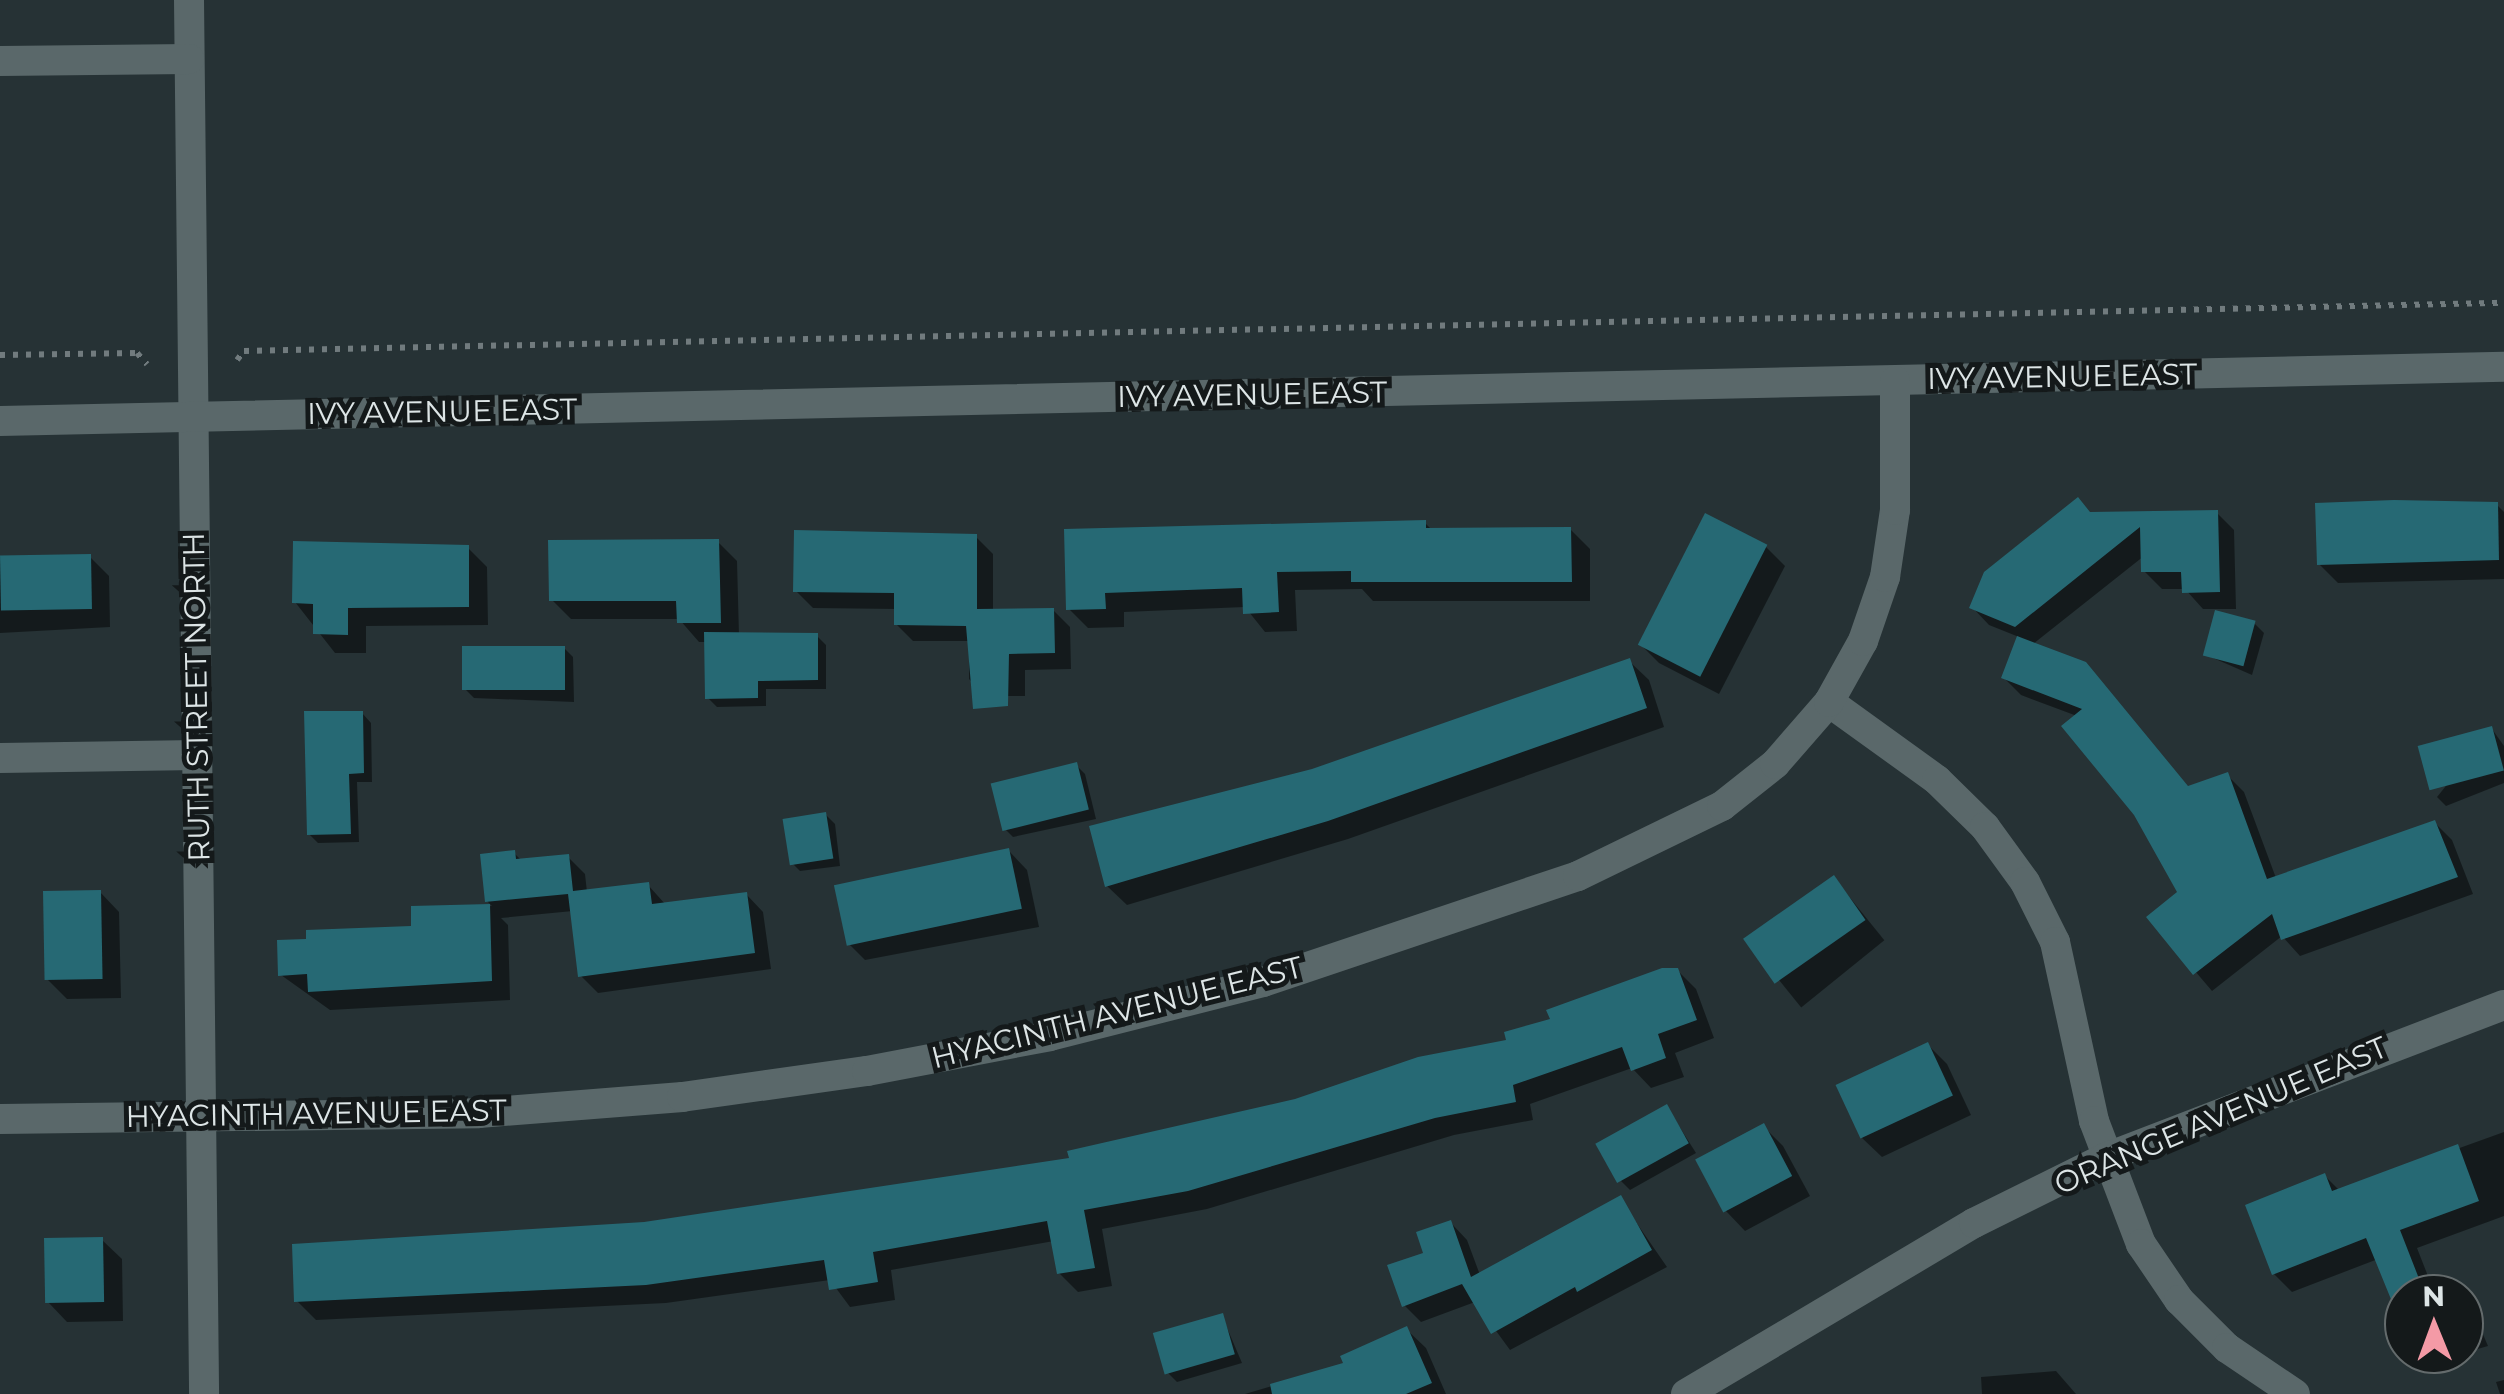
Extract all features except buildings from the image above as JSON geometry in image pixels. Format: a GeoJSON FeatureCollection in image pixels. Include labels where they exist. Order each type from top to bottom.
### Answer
{"type":"FeatureCollection","features":[{"type":"Feature","properties":{"kind":"street","name":"RUTH STREET NORTH"},"geometry":{"type":"LineString","coordinates":[[189,0],[204,1394]]}},
{"type":"Feature","properties":{"kind":"street"},"geometry":{"type":"LineString","coordinates":[[0,61],[190,59]]}},
{"type":"Feature","properties":{"kind":"street","name":"IVY AVENUE EAST"},"geometry":{"type":"LineString","coordinates":[[0,420],[2504,367]]}},
{"type":"Feature","properties":{"kind":"street","name":"HYACINTH AVENUE EAST"},"geometry":{"type":"LineString","coordinates":[[0,1120],[479,1114],[682,1097],[1050,1036],[1263,982],[1473,916],[1663,838],[1722,806],[1776,764],[1828,702],[1863,640],[1885,577],[1896,497],[1895,380]]}},
{"type":"Feature","properties":{"kind":"street"},"geometry":{"type":"LineString","coordinates":[[1828,702],[1937,780],[1985,827],[2025,882],[2055,942],[2105,1158],[2141,1244],[2179,1300],[2227,1348],[2296,1394]]}},
{"type":"Feature","properties":{"kind":"street"},"geometry":{"type":"LineString","coordinates":[[0,758],[197,756]]}},
{"type":"Feature","properties":{"kind":"street","name":"ORANGE AVENUE EAST"},"geometry":{"type":"LineString","coordinates":[[1686,1394],[1974,1223],[2105,1158],[2504,1005]]}},
{"type":"Feature","properties":{"kind":"path"},"geometry":{"type":"LineString","coordinates":[[237,360],[244,351],[2504,303]]}},
{"type":"Feature","properties":{"kind":"path"},"geometry":{"type":"LineString","coordinates":[[0,355],[136,352],[146,364]]}}]}
